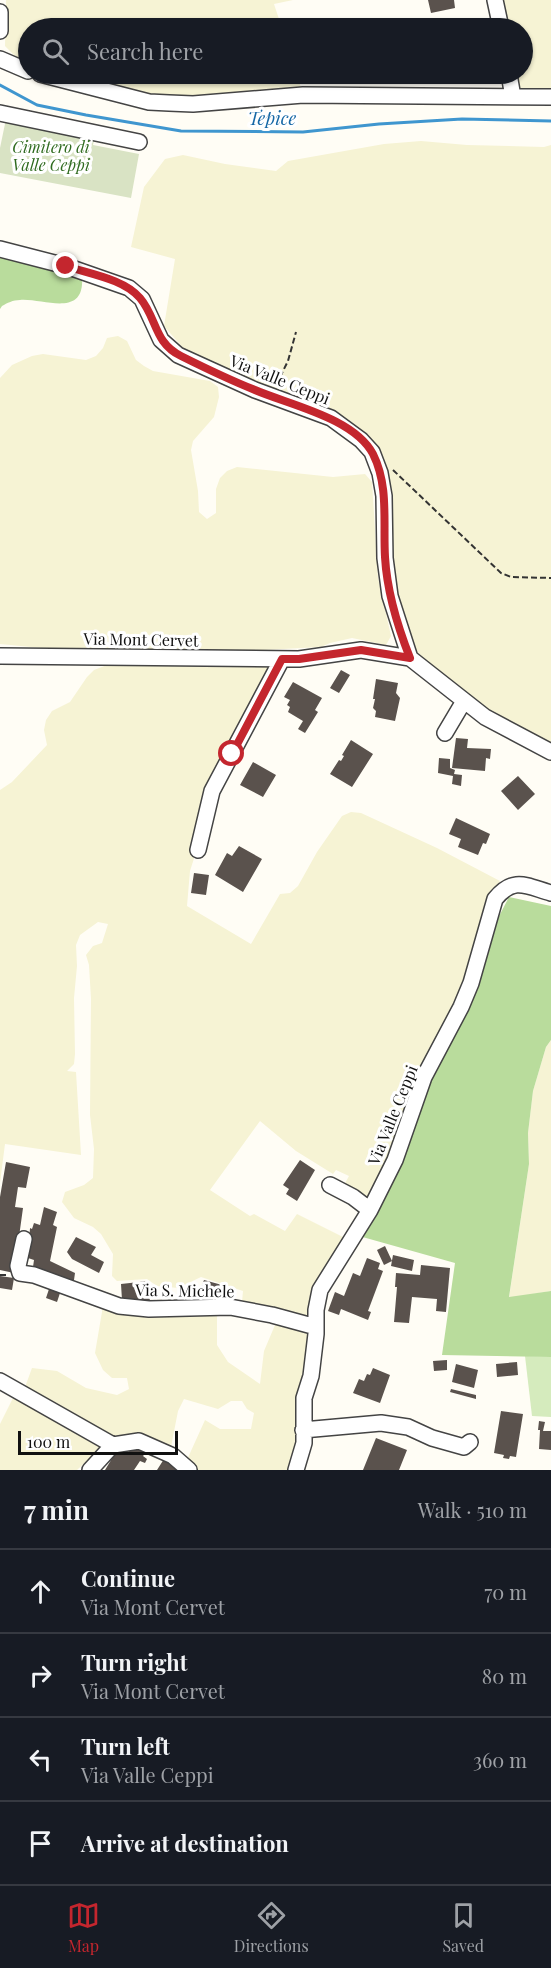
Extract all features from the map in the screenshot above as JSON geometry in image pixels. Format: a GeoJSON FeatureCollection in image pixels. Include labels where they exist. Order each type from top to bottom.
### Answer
{"type":"FeatureCollection","features":[{"type":"Feature","properties":{"kind":"street"},"geometry":{"type":"LineString","coordinates":[[495,0],[499,18]]}},
{"type":"Feature","properties":{"kind":"street"},"geometry":{"type":"LineString","coordinates":[[0,12],[0,31]]}},
{"type":"Feature","properties":{"kind":"street"},"geometry":{"type":"LineString","coordinates":[[0,59],[18,67]]}},
{"type":"Feature","properties":{"kind":"street"},"geometry":{"type":"LineString","coordinates":[[79,84],[149,102],[193,104],[303,95],[551,97]]}},
{"type":"Feature","properties":{"kind":"street"},"geometry":{"type":"LineString","coordinates":[[511,84],[513,98]]}},
{"type":"Feature","properties":{"kind":"street"},"geometry":{"type":"LineString","coordinates":[[0,113],[139,142]]}},
{"type":"Feature","properties":{"kind":"street","name":"Via Valle Ceppi"},"geometry":{"type":"LineString","coordinates":[[0,249],[66,266],[129,288],[141,299],[161,340],[178,355],[270,396],[331,418],[361,440],[372,452],[381,473],[384,496],[385,558],[390,596],[410,658]]}},
{"type":"Feature","properties":{"kind":"street","name":"Via Mont Cervet"},"geometry":{"type":"LineString","coordinates":[[0,656],[299,659],[361,650],[410,658]]}},
{"type":"Feature","properties":{"kind":"street"},"geometry":{"type":"LineString","coordinates":[[410,658],[485,717],[551,752]]}},
{"type":"Feature","properties":{"kind":"street"},"geometry":{"type":"LineString","coordinates":[[198,850],[212,791],[282,659]]}},
{"type":"Feature","properties":{"kind":"street"},"geometry":{"type":"LineString","coordinates":[[445,733],[464,701]]}},
{"type":"Feature","properties":{"kind":"street","name":"Via Valle Ceppi"},"geometry":{"type":"LineString","coordinates":[[296,1470],[304,1443],[304,1398],[310,1376],[320,1290],[370,1210],[395,1160],[424,1077],[471,983],[495,899],[511,884],[521,884],[551,893]]}},
{"type":"Feature","properties":{"kind":"street"},"geometry":{"type":"LineString","coordinates":[[330,1185],[354,1197],[370,1210]]}},
{"type":"Feature","properties":{"kind":"street","name":"Via S. Michele"},"geometry":{"type":"LineString","coordinates":[[24,1239],[18,1266],[20,1273],[33,1275],[119,1306],[149,1309],[230,1307],[272,1315],[316,1328]]}},
{"type":"Feature","properties":{"kind":"street"},"geometry":{"type":"LineString","coordinates":[[0,1381],[113,1445],[139,1441],[173,1456],[189,1470]]}},
{"type":"Feature","properties":{"kind":"street"},"geometry":{"type":"LineString","coordinates":[[303,1430],[381,1423],[408,1427],[432,1438],[464,1447],[470,1442]]}},
{"type":"Feature","properties":{"kind":"street"},"geometry":{"type":"LineString","coordinates":[[90,1470],[113,1445]]}},
{"type":"Feature","properties":{"kind":"path"},"geometry":{"type":"LineString","coordinates":[[270,396],[288,361],[296,332]]}},
{"type":"Feature","properties":{"kind":"path"},"geometry":{"type":"LineString","coordinates":[[376,463],[392,470],[501,573],[511,577],[551,578]]}},
{"type":"Feature","properties":{"kind":"shaded area"},"geometry":{"type":"Polygon","coordinates":[[[6,0],[293,0],[274,4],[279,18],[18,18],[18,58],[5,46],[6,0]]]}},
{"type":"Feature","properties":{"kind":"shaded area"},"geometry":{"type":"Polygon","coordinates":[[[499,0],[551,0],[551,91],[517,92],[515,84],[533,84],[533,18],[502,18],[499,0]]]}},
{"type":"Feature","properties":{"kind":"shaded area"},"geometry":{"type":"Polygon","coordinates":[[[101,84],[300,84],[301,88],[190,99],[152,97],[101,84]]]}},
{"type":"Feature","properties":{"kind":"shaded area"},"geometry":{"type":"Polygon","coordinates":[[[421,141],[467,145],[544,147],[551,145],[551,745],[492,714],[422,659],[408,638],[392,572],[387,469],[378,449],[356,426],[333,411],[263,386],[183,348],[164,326],[175,259],[131,247],[144,187],[165,159],[183,155],[276,171],[288,161],[384,144],[421,141]]]}},
{"type":"Feature","properties":{"kind":"shaded area"},"geometry":{"type":"Polygon","coordinates":[[[118,336],[127,341],[136,360],[153,371],[210,381],[218,387],[219,397],[214,417],[193,441],[191,450],[199,512],[207,519],[216,513],[216,489],[220,478],[227,471],[237,467],[333,477],[365,474],[372,482],[378,578],[391,636],[386,645],[352,638],[321,647],[247,651],[62,650],[0,644],[0,378],[12,365],[32,356],[43,354],[86,360],[96,356],[103,348],[107,338],[118,336]]]}},
{"type":"Feature","properties":{"kind":"shaded area"},"geometry":{"type":"Polygon","coordinates":[[[283,664],[217,786],[190,871],[187,906],[251,944],[280,894],[290,893],[298,886],[317,852],[342,816],[351,812],[361,813],[437,848],[500,881],[490,898],[462,989],[369,1201],[343,1187],[349,1176],[336,1170],[333,1174],[296,1151],[260,1121],[210,1190],[250,1216],[254,1214],[285,1231],[297,1214],[347,1239],[311,1317],[242,1302],[243,1291],[201,1277],[178,1288],[157,1286],[147,1279],[117,1281],[112,1276],[113,1254],[101,1234],[93,1227],[74,1218],[62,1202],[65,1192],[84,1185],[93,1178],[94,1149],[90,1115],[91,999],[89,965],[86,955],[93,946],[102,943],[108,924],[98,922],[80,935],[76,945],[75,1054],[74,1064],[67,1071],[76,1072],[81,1155],[5,1144],[0,1183],[0,790],[12,782],[47,745],[44,730],[46,720],[52,711],[70,702],[94,670],[107,665],[283,664]]]}},
{"type":"Feature","properties":{"kind":"shaded area"},"geometry":{"type":"Polygon","coordinates":[[[551,1040],[551,1291],[509,1298],[529,1164],[528,1133],[533,1091],[546,1047],[551,1040]]]}},
{"type":"Feature","properties":{"kind":"shaded area"},"geometry":{"type":"Polygon","coordinates":[[[103,1306],[217,1309],[217,1345],[228,1362],[260,1384],[264,1351],[278,1318],[312,1330],[298,1441],[291,1470],[196,1470],[186,1462],[205,1420],[220,1429],[251,1429],[254,1413],[247,1409],[242,1401],[231,1401],[218,1409],[184,1399],[178,1411],[170,1452],[107,1438],[24,1390],[32,1368],[57,1371],[86,1388],[117,1395],[129,1389],[127,1378],[112,1378],[103,1370],[95,1353],[103,1306]]]}},
{"type":"Feature","properties":{"kind":"shaded area"},"geometry":{"type":"Polygon","coordinates":[[[13,1398],[102,1446],[77,1470],[0,1470],[0,1424],[13,1398]]]}},
{"type":"Feature","properties":{"kind":"green space","name":"Cimitero di Valle Ceppi"},"geometry":{"type":"Polygon","coordinates":[[[6,119],[95,135],[93,145],[139,154],[131,198],[0,173],[0,148],[6,119]]]}},
{"type":"Feature","properties":{"kind":"green space"},"geometry":{"type":"Polygon","coordinates":[[[0,254],[82,277],[81,290],[77,298],[61,304],[17,300],[0,309],[0,254]]]}},
{"type":"Feature","properties":{"kind":"green space"},"geometry":{"type":"Polygon","coordinates":[[[509,897],[551,906],[551,1040],[546,1047],[533,1091],[528,1133],[529,1164],[509,1297],[551,1291],[551,1357],[442,1355],[455,1263],[359,1236],[509,897]]]}},
{"type":"Feature","properties":{"kind":"green space"},"geometry":{"type":"Polygon","coordinates":[[[525,1356],[551,1357],[551,1417],[532,1416],[525,1356]]]}},
{"type":"Feature","properties":{"kind":"building"},"geometry":{"type":"Polygon","coordinates":[[[428,0],[454,0],[455,8],[431,13],[428,0]]]}},
{"type":"Feature","properties":{"kind":"building"},"geometry":{"type":"Polygon","coordinates":[[[341,670],[350,675],[339,693],[330,688],[341,670]]]}},
{"type":"Feature","properties":{"kind":"building"},"geometry":{"type":"Polygon","coordinates":[[[376,679],[398,683],[396,693],[400,698],[395,721],[375,717],[376,711],[373,708],[375,699],[373,699],[376,679]]]}},
{"type":"Feature","properties":{"kind":"building"},"geometry":{"type":"Polygon","coordinates":[[[293,682],[322,698],[315,710],[318,712],[305,733],[298,729],[303,721],[288,712],[290,707],[287,705],[290,700],[284,697],[293,682]]]}},
{"type":"Feature","properties":{"kind":"building"},"geometry":{"type":"Polygon","coordinates":[[[456,738],[468,739],[467,748],[491,749],[490,759],[486,758],[485,771],[452,768],[456,738]]]}},
{"type":"Feature","properties":{"kind":"building"},"geometry":{"type":"Polygon","coordinates":[[[351,740],[373,754],[352,787],[330,774],[339,760],[341,761],[351,740]]]}},
{"type":"Feature","properties":{"kind":"building"},"geometry":{"type":"Polygon","coordinates":[[[439,758],[450,759],[450,768],[455,770],[454,774],[462,775],[461,786],[452,784],[453,776],[438,773],[439,758]]]}},
{"type":"Feature","properties":{"kind":"building"},"geometry":{"type":"Polygon","coordinates":[[[253,762],[276,775],[263,797],[240,785],[253,762]]]}},
{"type":"Feature","properties":{"kind":"building"},"geometry":{"type":"Polygon","coordinates":[[[518,776],[535,794],[518,810],[501,791],[518,776]]]}},
{"type":"Feature","properties":{"kind":"building"},"geometry":{"type":"Polygon","coordinates":[[[456,818],[490,834],[478,855],[458,847],[461,839],[449,834],[456,818]]]}},
{"type":"Feature","properties":{"kind":"building"},"geometry":{"type":"Polygon","coordinates":[[[239,846],[262,859],[243,892],[215,875],[227,853],[232,856],[239,846]]]}},
{"type":"Feature","properties":{"kind":"building"},"geometry":{"type":"Polygon","coordinates":[[[194,873],[209,875],[206,895],[191,893],[194,873]]]}},
{"type":"Feature","properties":{"kind":"building"},"geometry":{"type":"Polygon","coordinates":[[[300,1160],[315,1170],[297,1201],[286,1194],[289,1189],[283,1185],[300,1160]]]}},
{"type":"Feature","properties":{"kind":"building"},"geometry":{"type":"Polygon","coordinates":[[[6,1162],[30,1167],[26,1188],[18,1187],[15,1207],[23,1208],[14,1273],[0,1270],[0,1197],[6,1162]]]}},
{"type":"Feature","properties":{"kind":"building"},"geometry":{"type":"Polygon","coordinates":[[[44,1207],[57,1212],[53,1225],[57,1227],[50,1261],[75,1273],[73,1287],[33,1267],[34,1260],[28,1258],[30,1228],[32,1229],[34,1223],[40,1225],[44,1207]]]}},
{"type":"Feature","properties":{"kind":"building"},"geometry":{"type":"Polygon","coordinates":[[[76,1237],[96,1247],[91,1255],[104,1262],[99,1273],[72,1259],[67,1252],[76,1237]]]}},
{"type":"Feature","properties":{"kind":"building"},"geometry":{"type":"Polygon","coordinates":[[[385,1246],[392,1261],[384,1265],[377,1250],[385,1246]]]}},
{"type":"Feature","properties":{"kind":"building"},"geometry":{"type":"Polygon","coordinates":[[[393,1255],[414,1260],[412,1271],[391,1266],[393,1255]]]}},
{"type":"Feature","properties":{"kind":"building"},"geometry":{"type":"Polygon","coordinates":[[[367,1258],[380,1263],[378,1269],[383,1271],[368,1311],[371,1312],[368,1320],[341,1309],[339,1315],[328,1311],[335,1292],[344,1296],[353,1273],[360,1276],[367,1258]]]}},
{"type":"Feature","properties":{"kind":"building"},"geometry":{"type":"Polygon","coordinates":[[[421,1265],[450,1268],[446,1312],[436,1311],[437,1299],[412,1297],[409,1323],[394,1322],[396,1273],[420,1275],[421,1265]]]}},
{"type":"Feature","properties":{"kind":"building"},"geometry":{"type":"Polygon","coordinates":[[[0,1276],[14,1278],[12,1290],[0,1288],[0,1276]]]}},
{"type":"Feature","properties":{"kind":"building"},"geometry":{"type":"Polygon","coordinates":[[[204,1280],[222,1285],[219,1294],[201,1288],[204,1280]]]}},
{"type":"Feature","properties":{"kind":"building"},"geometry":{"type":"Polygon","coordinates":[[[148,1281],[150,1302],[122,1300],[121,1284],[148,1281]]]}},
{"type":"Feature","properties":{"kind":"building"},"geometry":{"type":"Polygon","coordinates":[[[51,1283],[62,1287],[57,1302],[46,1298],[51,1283]]]}},
{"type":"Feature","properties":{"kind":"building"},"geometry":{"type":"Polygon","coordinates":[[[447,1360],[447,1370],[434,1371],[433,1361],[447,1360]]]}},
{"type":"Feature","properties":{"kind":"building"},"geometry":{"type":"Polygon","coordinates":[[[517,1362],[518,1375],[497,1377],[496,1364],[517,1362]]]}},
{"type":"Feature","properties":{"kind":"building"},"geometry":{"type":"Polygon","coordinates":[[[456,1364],[478,1370],[474,1388],[452,1382],[456,1364]]]}},
{"type":"Feature","properties":{"kind":"building"},"geometry":{"type":"Polygon","coordinates":[[[373,1368],[390,1375],[380,1403],[353,1393],[359,1379],[364,1381],[373,1368]]]}},
{"type":"Feature","properties":{"kind":"building"},"geometry":{"type":"Polygon","coordinates":[[[451,1389],[476,1395],[476,1399],[450,1392],[451,1389]]]}},
{"type":"Feature","properties":{"kind":"building"},"geometry":{"type":"Polygon","coordinates":[[[501,1411],[523,1414],[516,1457],[510,1456],[509,1459],[503,1458],[504,1455],[494,1453],[501,1411]]]}},
{"type":"Feature","properties":{"kind":"building"},"geometry":{"type":"Polygon","coordinates":[[[539,1421],[545,1422],[543,1431],[551,1431],[551,1450],[539,1449],[539,1421]]]}},
{"type":"Feature","properties":{"kind":"building"},"geometry":{"type":"Polygon","coordinates":[[[376,1438],[407,1450],[399,1470],[363,1470],[376,1438]]]}},
{"type":"Feature","properties":{"kind":"building"},"geometry":{"type":"Polygon","coordinates":[[[135,1443],[148,1450],[143,1456],[147,1459],[145,1463],[140,1461],[134,1470],[105,1470],[119,1447],[128,1452],[135,1443]]]}},
{"type":"Feature","properties":{"kind":"building"},"geometry":{"type":"Polygon","coordinates":[[[164,1459],[184,1470],[157,1470],[164,1459]]]}},
{"type":"Feature","properties":{"kind":"waterway","name":"Tepice"},"geometry":{"type":"LineString","coordinates":[[0,85],[37,105],[181,131],[303,132],[462,119],[551,121]]}},
{"type":"Feature","properties":{"kind":"route"},"geometry":{"type":"LineString","coordinates":[[66,266],[129,288],[141,299],[161,340],[178,355],[255,390],[331,418],[361,440],[372,452],[381,473],[384,496],[385,558],[390,596],[410,658],[361,650],[299,659],[282,659],[232,754]]}}]}
